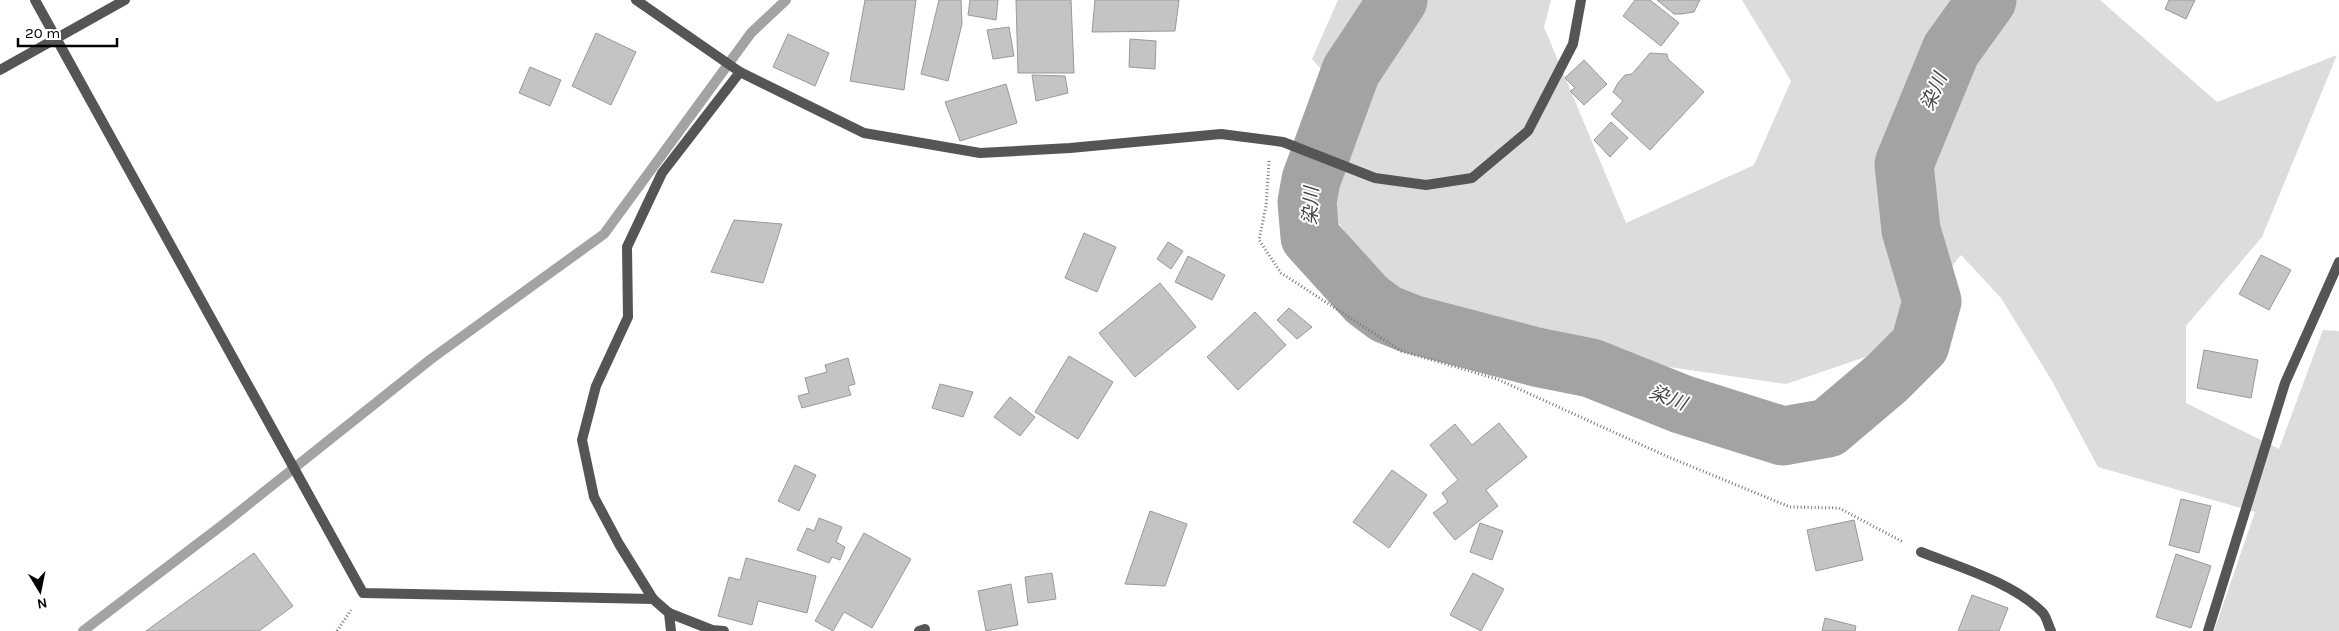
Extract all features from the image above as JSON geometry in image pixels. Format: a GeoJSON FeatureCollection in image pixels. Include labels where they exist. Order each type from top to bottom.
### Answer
{"type":"FeatureCollection","features":[{"type":"Feature","properties":{"kind":"street"},"geometry":{"type":"LineString","coordinates":[[34,0],[363,593],[653,599]]}},
{"type":"Feature","properties":{"kind":"street"},"geometry":{"type":"LineString","coordinates":[[0,70],[125,0]]}},
{"type":"Feature","properties":{"kind":"street"},"geometry":{"type":"LineString","coordinates":[[636,0],[740,72],[864,133],[980,153],[1070,148],[1222,134],[1283,142],[1374,178],[1426,184],[1472,178],[1528,131],[1573,44],[1581,0]]}},
{"type":"Feature","properties":{"kind":"street"},"geometry":{"type":"LineString","coordinates":[[724,631],[712,630],[670,613],[653,599],[619,544],[594,497],[582,440],[596,386],[628,317],[628,247],[662,173],[740,72]]}},
{"type":"Feature","properties":{"kind":"street"},"geometry":{"type":"LineString","coordinates":[[2208,631],[2285,383],[2339,262]]}},
{"type":"Feature","properties":{"kind":"street"},"geometry":{"type":"LineString","coordinates":[[1921,552],[1990,580],[2024,597],[2044,615],[2051,631]]}},
{"type":"Feature","properties":{"kind":"street"},"geometry":{"type":"LineString","coordinates":[[670,613],[671,631]]}},
{"type":"Feature","properties":{"kind":"path"},"geometry":{"type":"LineString","coordinates":[[1270,141],[1266,206],[1259,240],[1281,273],[1401,351],[1497,379],[1666,456],[1790,507],[1839,508],[1921,552]]}},
{"type":"Feature","properties":{"kind":"shaded area"},"geometry":{"type":"Polygon","coordinates":[[[1338,0],[1551,0],[1544,27],[1626,223],[1754,165],[1791,81],[1742,0],[2100,0],[2217,102],[2337,55],[2262,237],[2186,326],[2186,403],[2279,449],[2323,330],[2339,331],[2339,631],[2214,631],[2255,512],[2098,467],[2052,381],[2001,298],[1961,255],[1883,351],[1786,384],[1635,362],[1406,296],[1365,259],[1330,211],[1343,93],[1312,59],[1338,0]]]}},
{"type":"Feature","properties":{"kind":"building"},"geometry":{"type":"Polygon","coordinates":[[[865,0],[916,0],[904,90],[850,81],[865,0]]]}},
{"type":"Feature","properties":{"kind":"building"},"geometry":{"type":"Polygon","coordinates":[[[939,0],[961,0],[962,24],[948,81],[921,74],[939,0]]]}},
{"type":"Feature","properties":{"kind":"building"},"geometry":{"type":"Polygon","coordinates":[[[970,0],[998,0],[996,20],[968,15],[970,0]]]}},
{"type":"Feature","properties":{"kind":"building"},"geometry":{"type":"Polygon","coordinates":[[[1016,0],[1071,0],[1074,73],[1018,73],[1016,0]]]}},
{"type":"Feature","properties":{"kind":"building"},"geometry":{"type":"Polygon","coordinates":[[[1095,0],[1179,0],[1175,31],[1092,32],[1095,0]]]}},
{"type":"Feature","properties":{"kind":"building"},"geometry":{"type":"Polygon","coordinates":[[[1635,0],[1650,0],[1679,23],[1661,46],[1623,16],[1635,0]]]}},
{"type":"Feature","properties":{"kind":"building"},"geometry":{"type":"Polygon","coordinates":[[[1657,0],[1700,0],[1694,12],[1674,14],[1657,0]]]}},
{"type":"Feature","properties":{"kind":"building"},"geometry":{"type":"Polygon","coordinates":[[[2169,0],[2195,0],[2186,19],[2165,9],[2169,0]]]}},
{"type":"Feature","properties":{"kind":"building"},"geometry":{"type":"Polygon","coordinates":[[[1009,27],[1014,56],[993,59],[987,30],[1009,27]]]}},
{"type":"Feature","properties":{"kind":"building"},"geometry":{"type":"Polygon","coordinates":[[[596,33],[636,52],[611,105],[572,86],[596,33]]]}},
{"type":"Feature","properties":{"kind":"building"},"geometry":{"type":"Polygon","coordinates":[[[788,34],[829,53],[815,86],[773,67],[788,34]]]}},
{"type":"Feature","properties":{"kind":"building"},"geometry":{"type":"Polygon","coordinates":[[[1130,39],[1156,41],[1155,69],[1129,67],[1130,39]]]}},
{"type":"Feature","properties":{"kind":"building"},"geometry":{"type":"Polygon","coordinates":[[[1650,53],[1667,54],[1668,59],[1704,92],[1650,150],[1611,114],[1623,101],[1613,92],[1618,83],[1625,75],[1632,74],[1650,53]]]}},
{"type":"Feature","properties":{"kind":"building"},"geometry":{"type":"Polygon","coordinates":[[[1584,60],[1607,84],[1584,105],[1570,91],[1575,88],[1565,78],[1584,60]]]}},
{"type":"Feature","properties":{"kind":"building"},"geometry":{"type":"Polygon","coordinates":[[[530,67],[561,80],[550,106],[519,93],[530,67]]]}},
{"type":"Feature","properties":{"kind":"building"},"geometry":{"type":"Polygon","coordinates":[[[1032,75],[1065,76],[1068,93],[1036,101],[1032,75]]]}},
{"type":"Feature","properties":{"kind":"building"},"geometry":{"type":"Polygon","coordinates":[[[1006,84],[1017,123],[960,141],[945,102],[1006,84]]]}},
{"type":"Feature","properties":{"kind":"building"},"geometry":{"type":"Polygon","coordinates":[[[1611,122],[1628,138],[1610,157],[1594,140],[1611,122]]]}},
{"type":"Feature","properties":{"kind":"building"},"geometry":{"type":"Polygon","coordinates":[[[734,220],[782,224],[763,283],[711,272],[734,220]]]}},
{"type":"Feature","properties":{"kind":"building"},"geometry":{"type":"Polygon","coordinates":[[[1084,233],[1116,247],[1097,292],[1065,278],[1084,233]]]}},
{"type":"Feature","properties":{"kind":"building"},"geometry":{"type":"Polygon","coordinates":[[[1168,242],[1183,251],[1171,269],[1157,259],[1168,242]]]}},
{"type":"Feature","properties":{"kind":"building"},"geometry":{"type":"Polygon","coordinates":[[[2261,255],[2291,270],[2269,310],[2239,294],[2261,255]]]}},
{"type":"Feature","properties":{"kind":"building"},"geometry":{"type":"Polygon","coordinates":[[[1188,256],[1225,275],[1212,300],[1175,282],[1188,256]]]}},
{"type":"Feature","properties":{"kind":"building"},"geometry":{"type":"Polygon","coordinates":[[[1160,283],[1196,327],[1135,377],[1099,333],[1160,283]]]}},
{"type":"Feature","properties":{"kind":"building"},"geometry":{"type":"Polygon","coordinates":[[[1289,308],[1312,327],[1297,339],[1277,320],[1289,308]]]}},
{"type":"Feature","properties":{"kind":"building"},"geometry":{"type":"Polygon","coordinates":[[[1255,312],[1286,345],[1238,390],[1207,357],[1255,312]]]}},
{"type":"Feature","properties":{"kind":"building"},"geometry":{"type":"Polygon","coordinates":[[[2204,350],[2258,360],[2251,398],[2197,388],[2204,350]]]}},
{"type":"Feature","properties":{"kind":"building"},"geometry":{"type":"Polygon","coordinates":[[[1069,356],[1113,382],[1078,439],[1035,412],[1069,356]]]}},
{"type":"Feature","properties":{"kind":"building"},"geometry":{"type":"Polygon","coordinates":[[[848,358],[855,384],[848,386],[851,395],[802,408],[798,396],[809,393],[805,378],[827,372],[825,365],[848,358]]]}},
{"type":"Feature","properties":{"kind":"building"},"geometry":{"type":"Polygon","coordinates":[[[940,384],[973,392],[963,417],[932,408],[940,384]]]}},
{"type":"Feature","properties":{"kind":"building"},"geometry":{"type":"Polygon","coordinates":[[[1010,397],[1035,417],[1020,436],[994,417],[1010,397]]]}},
{"type":"Feature","properties":{"kind":"building"},"geometry":{"type":"Polygon","coordinates":[[[1499,423],[1527,457],[1486,490],[1498,506],[1455,540],[1433,513],[1448,502],[1442,493],[1458,480],[1430,445],[1455,424],[1472,445],[1499,423]]]}},
{"type":"Feature","properties":{"kind":"building"},"geometry":{"type":"Polygon","coordinates":[[[795,465],[816,475],[799,511],[778,501],[795,465]]]}},
{"type":"Feature","properties":{"kind":"building"},"geometry":{"type":"Polygon","coordinates":[[[1392,470],[1427,495],[1389,548],[1353,522],[1392,470]]]}},
{"type":"Feature","properties":{"kind":"building"},"geometry":{"type":"Polygon","coordinates":[[[2181,499],[2211,506],[2199,553],[2169,545],[2181,499]]]}},
{"type":"Feature","properties":{"kind":"building"},"geometry":{"type":"Polygon","coordinates":[[[1150,511],[1187,524],[1165,586],[1125,584],[1150,511]]]}},
{"type":"Feature","properties":{"kind":"building"},"geometry":{"type":"Polygon","coordinates":[[[819,518],[842,527],[836,542],[845,547],[840,560],[832,557],[829,563],[797,550],[807,528],[814,531],[819,518]]]}},
{"type":"Feature","properties":{"kind":"building"},"geometry":{"type":"Polygon","coordinates":[[[1854,520],[1863,560],[1816,571],[1807,530],[1854,520]]]}},
{"type":"Feature","properties":{"kind":"building"},"geometry":{"type":"Polygon","coordinates":[[[1480,523],[1503,531],[1492,560],[1470,552],[1480,523]]]}},
{"type":"Feature","properties":{"kind":"building"},"geometry":{"type":"Polygon","coordinates":[[[864,533],[911,559],[872,628],[844,612],[833,631],[815,621],[864,533]]]}},
{"type":"Feature","properties":{"kind":"building"},"geometry":{"type":"Polygon","coordinates":[[[254,553],[293,606],[259,631],[146,631],[254,553]]]}},
{"type":"Feature","properties":{"kind":"building"},"geometry":{"type":"Polygon","coordinates":[[[2176,554],[2211,566],[2191,628],[2156,617],[2176,554]]]}},
{"type":"Feature","properties":{"kind":"building"},"geometry":{"type":"Polygon","coordinates":[[[746,558],[816,576],[807,613],[758,601],[752,625],[718,616],[729,577],[740,580],[746,558]]]}},
{"type":"Feature","properties":{"kind":"building"},"geometry":{"type":"Polygon","coordinates":[[[1052,573],[1056,599],[1028,603],[1025,577],[1052,573]]]}},
{"type":"Feature","properties":{"kind":"building"},"geometry":{"type":"Polygon","coordinates":[[[1473,573],[1504,589],[1481,631],[1450,615],[1473,573]]]}},
{"type":"Feature","properties":{"kind":"building"},"geometry":{"type":"Polygon","coordinates":[[[1011,584],[1018,625],[986,631],[978,591],[1011,584]]]}},
{"type":"Feature","properties":{"kind":"building"},"geometry":{"type":"Polygon","coordinates":[[[1972,595],[2008,608],[1999,631],[1958,631],[1972,595]]]}},
{"type":"Feature","properties":{"kind":"building"},"geometry":{"type":"Polygon","coordinates":[[[1825,618],[1856,626],[1855,631],[1822,631],[1825,618]]]}},
{"type":"Feature","properties":{"kind":"waterway"},"geometry":{"type":"LineString","coordinates":[[83,631],[225,523],[431,359],[604,234],[751,33],[786,0]]}},
{"type":"Feature","properties":{"kind":"waterway","name":"染川"},"geometry":{"type":"LineString","coordinates":[[1398,0],[1351,71],[1311,180],[1307,202],[1310,237],[1367,300],[1386,314],[1411,324],[1536,357],[1591,368],[1681,404],[1783,436],[1828,428],[1887,378],[1920,345],[1932,301],[1911,230],[1904,164],[1951,50],[1987,0]]}}]}
